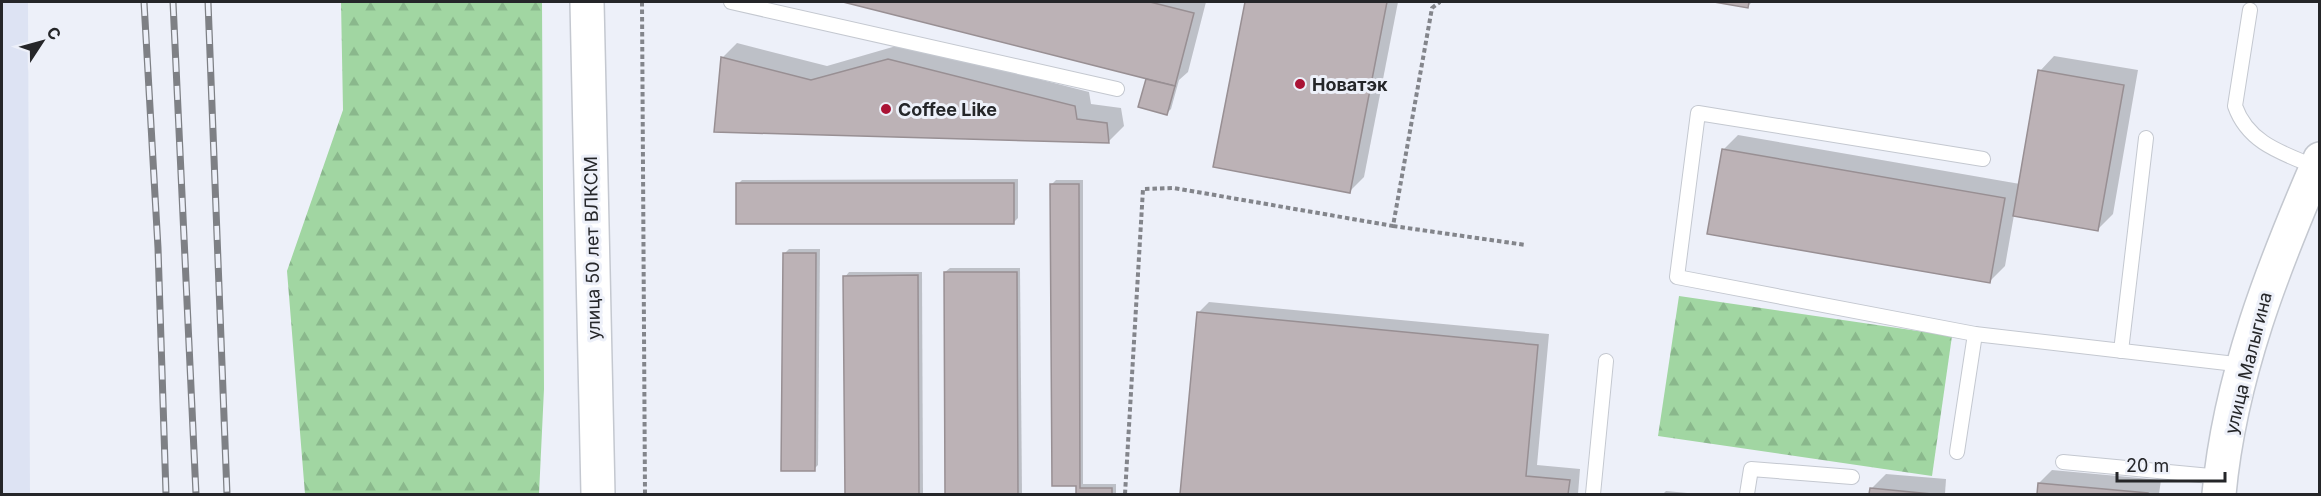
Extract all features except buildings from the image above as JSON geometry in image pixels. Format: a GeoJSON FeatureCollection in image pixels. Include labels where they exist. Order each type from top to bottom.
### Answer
{"type":"FeatureCollection","features":[{"type":"Feature","properties":{"kind":"street","name":"улица 50 лет ВЛКСМ"},"geometry":{"type":"LineString","coordinates":[[587,2],[598,495]]}},
{"type":"Feature","properties":{"kind":"street","name":"улица Малыгина"},"geometry":{"type":"LineString","coordinates":[[2220,486],[2254,322],[2276,261],[2318,163]]}},
{"type":"Feature","properties":{"kind":"lane"},"geometry":{"type":"LineString","coordinates":[[731,2],[1117,89]]}},
{"type":"Feature","properties":{"kind":"lane"},"geometry":{"type":"LineString","coordinates":[[2250,10],[2235,106],[2240,119],[2249,132],[2266,146],[2318,163]]}},
{"type":"Feature","properties":{"kind":"lane"},"geometry":{"type":"LineString","coordinates":[[1983,159],[1698,113],[1677,277],[1975,334],[2244,365]]}},
{"type":"Feature","properties":{"kind":"lane"},"geometry":{"type":"LineString","coordinates":[[2121,351],[2146,138]]}},
{"type":"Feature","properties":{"kind":"lane"},"geometry":{"type":"LineString","coordinates":[[1957,452],[1975,334]]}},
{"type":"Feature","properties":{"kind":"lane"},"geometry":{"type":"LineString","coordinates":[[1593,495],[1606,361]]}},
{"type":"Feature","properties":{"kind":"lane"},"geometry":{"type":"LineString","coordinates":[[2063,462],[2220,486]]}},
{"type":"Feature","properties":{"kind":"lane"},"geometry":{"type":"LineString","coordinates":[[1747,495],[1751,469],[1852,477]]}},
{"type":"Feature","properties":{"kind":"path"},"geometry":{"type":"LineString","coordinates":[[642,2],[645,495]]}},
{"type":"Feature","properties":{"kind":"path"},"geometry":{"type":"LineString","coordinates":[[1394,226],[1432,8],[1440,2]]}},
{"type":"Feature","properties":{"kind":"path"},"geometry":{"type":"LineString","coordinates":[[1125,495],[1143,189],[1174,188],[1394,226],[1526,245]]}},
{"type":"Feature","properties":{"kind":"shaded area"},"geometry":{"type":"Polygon","coordinates":[[[2,2],[28,2],[30,494],[2,494],[2,2]]]}},
{"type":"Feature","properties":{"kind":"green space"},"geometry":{"type":"Polygon","coordinates":[[[341,2],[542,2],[544,389],[539,494],[305,494],[287,271],[343,110],[341,2]]]}},
{"type":"Feature","properties":{"kind":"green space"},"geometry":{"type":"Polygon","coordinates":[[[1679,296],[1952,336],[1932,476],[1658,436],[1679,296]]]}},
{"type":"Feature","properties":{"kind":"railway"},"geometry":{"type":"LineString","coordinates":[[144,2],[158,248],[166,494]]}},
{"type":"Feature","properties":{"kind":"railway"},"geometry":{"type":"LineString","coordinates":[[173,2],[196,494]]}},
{"type":"Feature","properties":{"kind":"railway"},"geometry":{"type":"LineString","coordinates":[[208,2],[227,494]]}},
{"type":"Feature","properties":{"kind":"place","name":"Новатэк"},"geometry":{"type":"Point","coordinates":[1300,84]}},
{"type":"Feature","properties":{"kind":"place","name":"Coffee Like"},"geometry":{"type":"Point","coordinates":[886,109]}}]}
